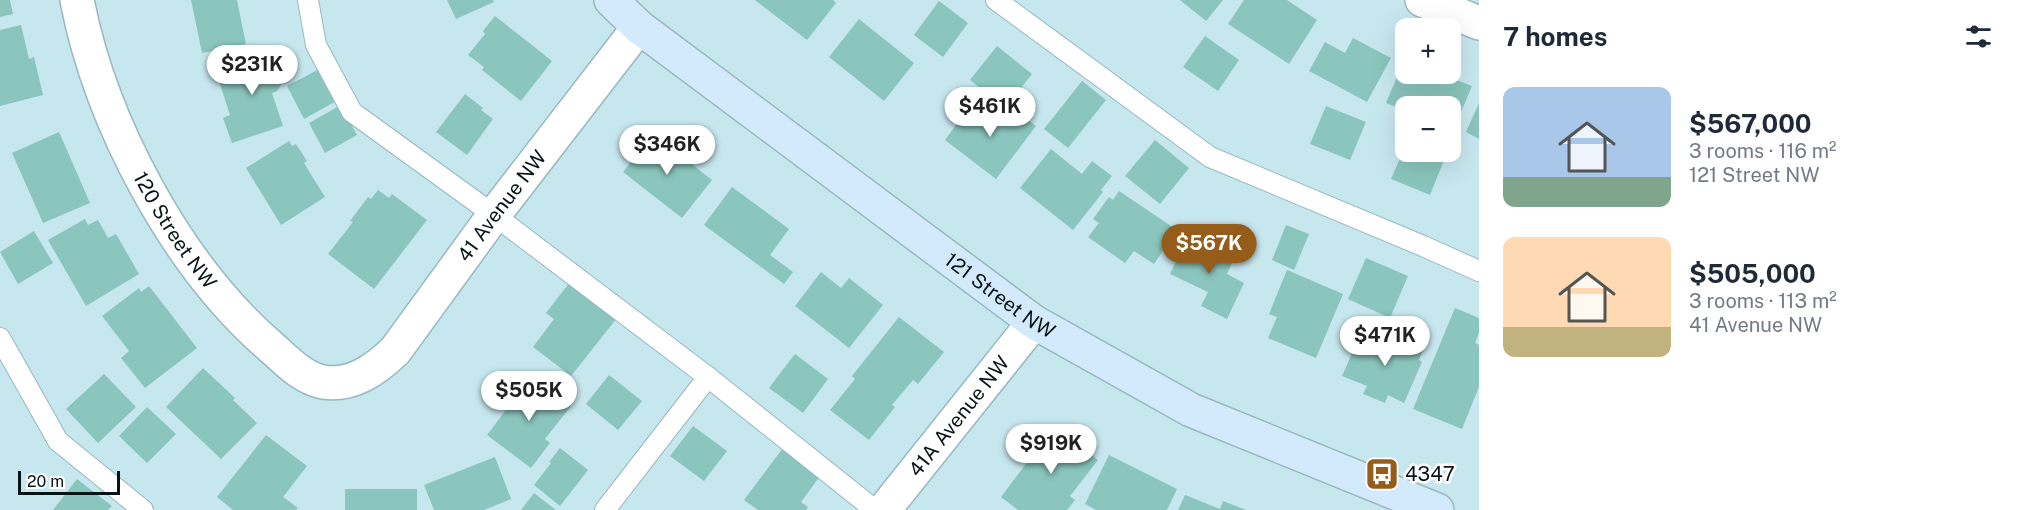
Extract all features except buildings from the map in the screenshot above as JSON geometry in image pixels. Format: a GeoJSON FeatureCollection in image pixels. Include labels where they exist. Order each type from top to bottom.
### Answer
{"type":"FeatureCollection","features":[{"type":"Feature","properties":{"kind":"street","name":"120 Street NW"},"geometry":{"type":"LineString","coordinates":[[77,0],[92,60],[133,162],[158,207],[217,294],[248,327],[308,376],[324,382],[343,382],[358,378]]}},
{"type":"Feature","properties":{"kind":"street","name":"121 Street NW"},"geometry":{"type":"LineString","coordinates":[[611,0],[639,27],[1034,322],[1191,410],[1437,510]]}},
{"type":"Feature","properties":{"kind":"street"},"geometry":{"type":"LineString","coordinates":[[1422,0],[1479,23]]}},
{"type":"Feature","properties":{"kind":"street","name":"41 Avenue NW"},"geometry":{"type":"LineString","coordinates":[[358,378],[381,364],[395,351],[494,215],[639,27]]}},
{"type":"Feature","properties":{"kind":"street","name":"41A Avenue NW"},"geometry":{"type":"LineString","coordinates":[[884,510],[1034,322]]}},
{"type":"Feature","properties":{"kind":"lane"},"geometry":{"type":"LineString","coordinates":[[308,0],[316,45],[352,112],[494,215],[708,377],[875,510]]}},
{"type":"Feature","properties":{"kind":"lane"},"geometry":{"type":"LineString","coordinates":[[996,0],[1210,157],[1479,271]]}},
{"type":"Feature","properties":{"kind":"lane"},"geometry":{"type":"LineString","coordinates":[[0,338],[58,441],[143,510]]}},
{"type":"Feature","properties":{"kind":"lane"},"geometry":{"type":"LineString","coordinates":[[605,510],[708,377]]}},
{"type":"Feature","properties":{"kind":"place","name":"4347"},"geometry":{"type":"Point","coordinates":[1382,474]}}]}
